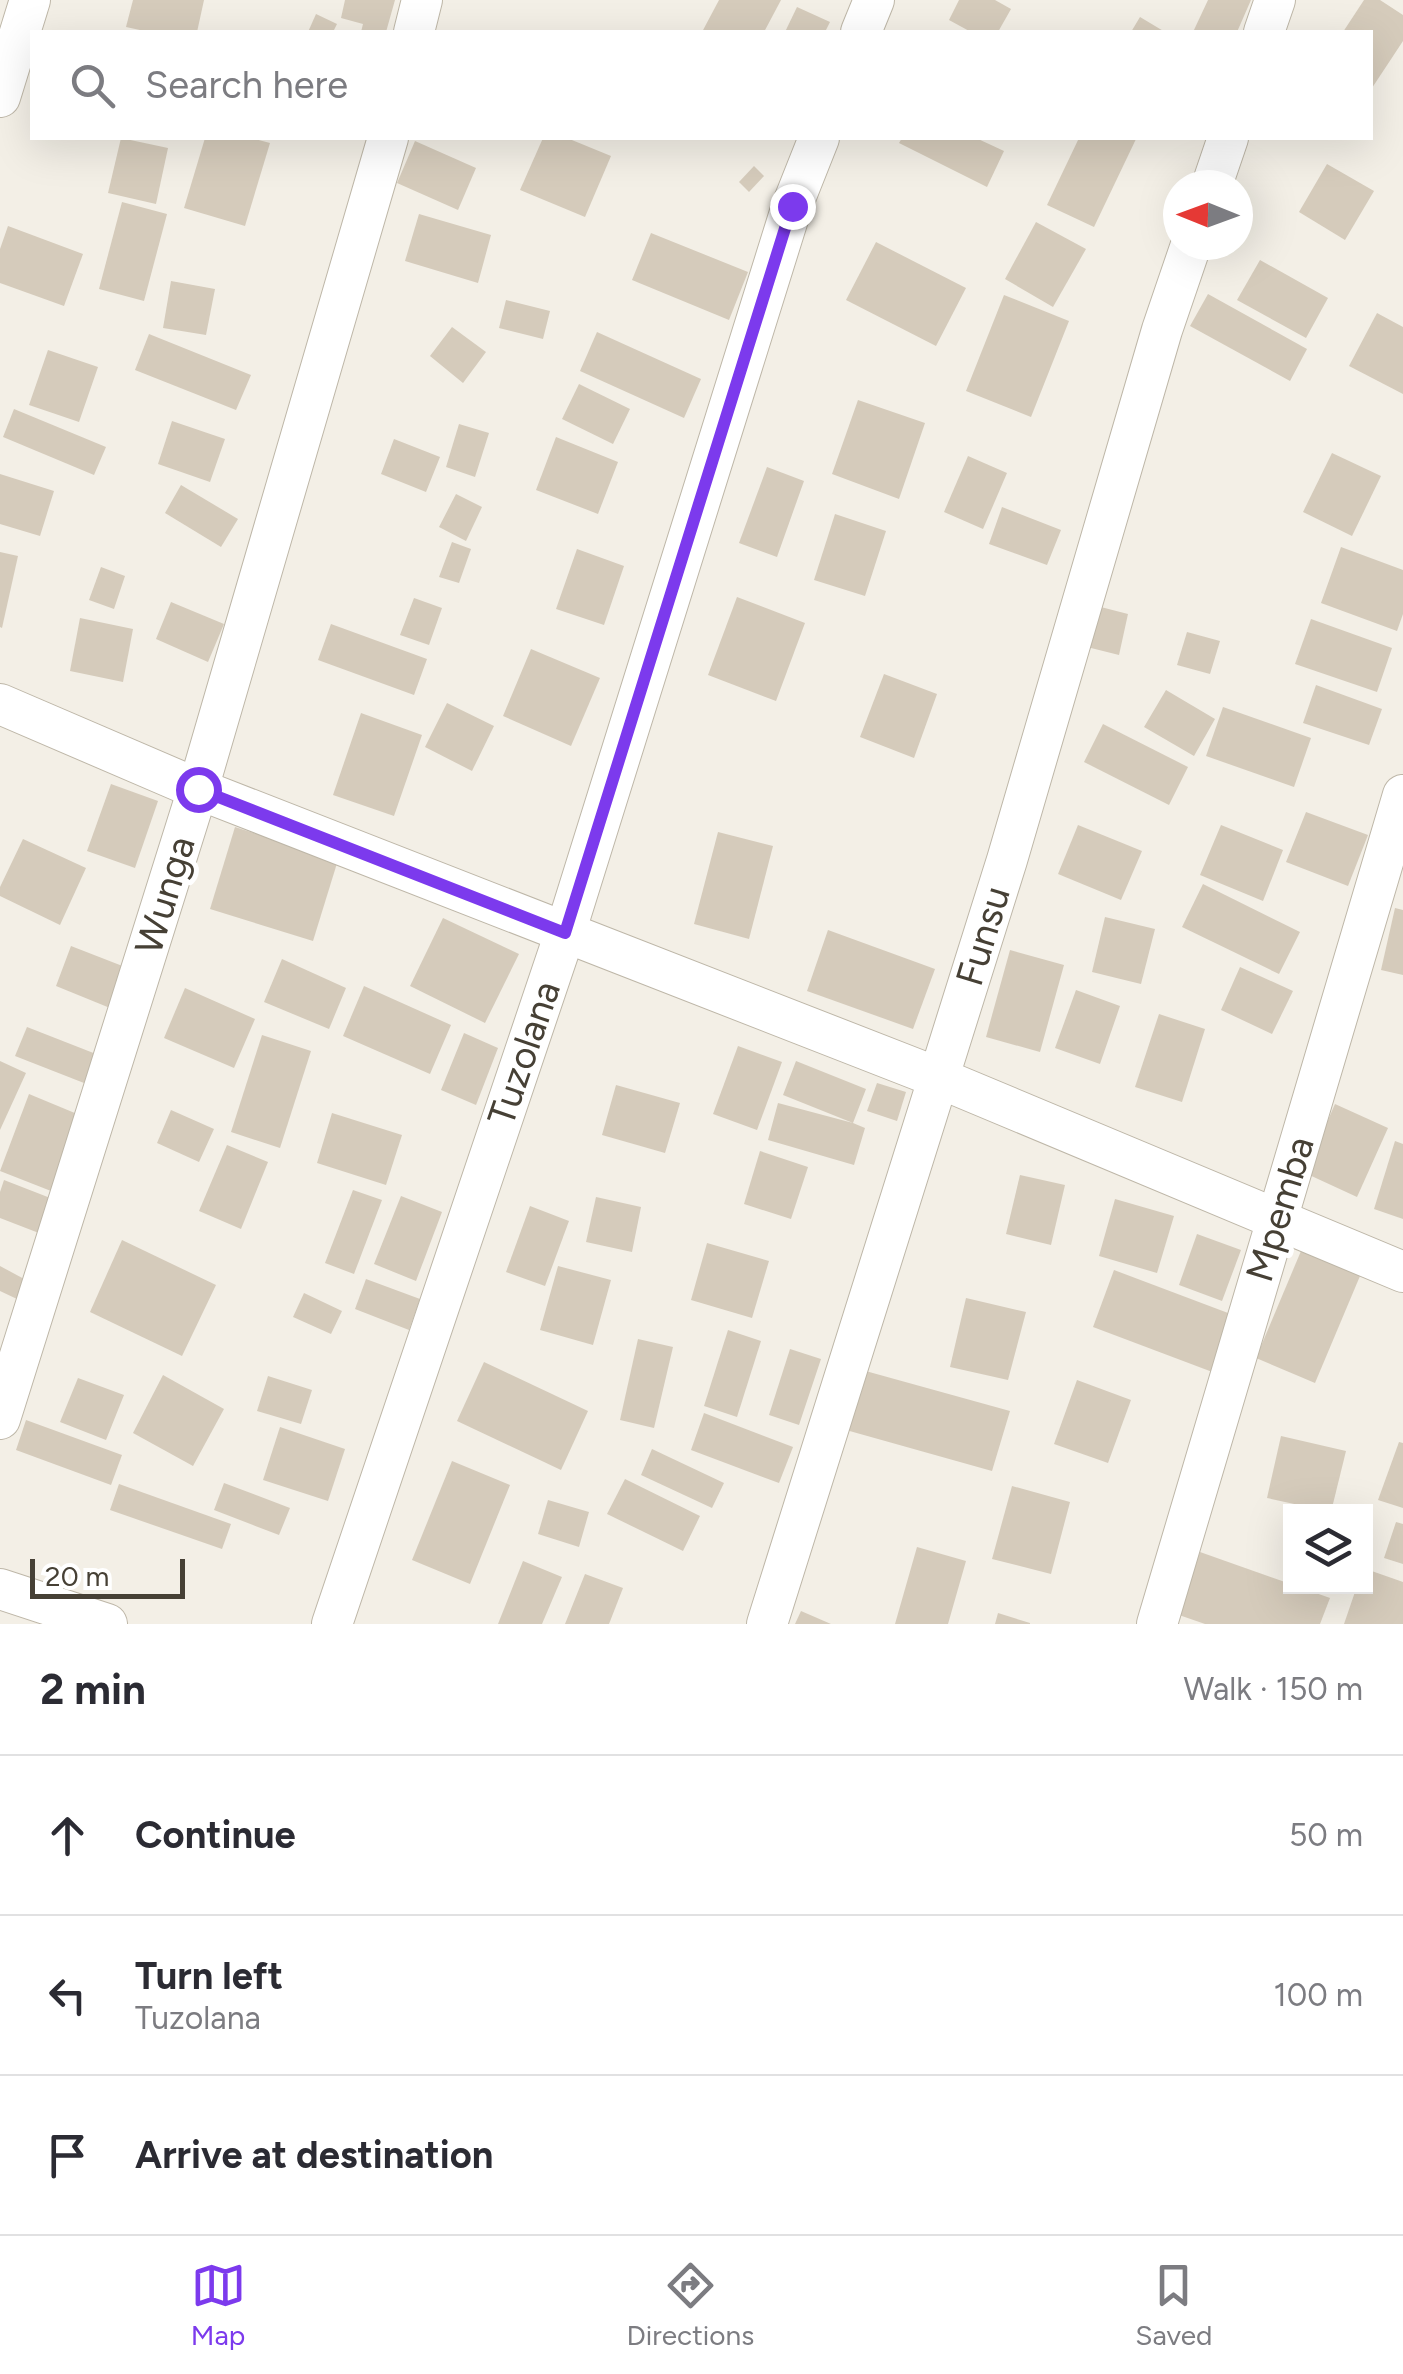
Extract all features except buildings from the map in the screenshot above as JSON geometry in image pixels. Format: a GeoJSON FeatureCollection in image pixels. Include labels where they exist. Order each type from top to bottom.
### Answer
{"type":"FeatureCollection","features":[{"type":"Feature","properties":{"kind":"street"},"geometry":{"type":"LineString","coordinates":[[0,97],[30,0]]}},
{"type":"Feature","properties":{"kind":"street"},"geometry":{"type":"LineString","coordinates":[[414,30],[422,0]]}},
{"type":"Feature","properties":{"kind":"street"},"geometry":{"type":"LineString","coordinates":[[861,30],[874,0]]}},
{"type":"Feature","properties":{"kind":"street"},"geometry":{"type":"LineString","coordinates":[[1265,30],[1275,0]]}},
{"type":"Feature","properties":{"kind":"street","name":"Wunga"},"geometry":{"type":"LineString","coordinates":[[0,1419],[198,789],[387,140]]}},
{"type":"Feature","properties":{"kind":"street","name":"Tuzolana"},"geometry":{"type":"LineString","coordinates":[[332,1624],[565,933],[775,259],[818,140]]}},
{"type":"Feature","properties":{"kind":"street"},"geometry":{"type":"LineString","coordinates":[[1217,170],[1227,140]]}},
{"type":"Feature","properties":{"kind":"street","name":"Funsu"},"geometry":{"type":"LineString","coordinates":[[767,1624],[1007,860],[1156,348],[1186,260]]}},
{"type":"Feature","properties":{"kind":"street"},"geometry":{"type":"LineString","coordinates":[[0,704],[198,789],[939,1078],[1403,1272]]}},
{"type":"Feature","properties":{"kind":"street","name":"Mpemba"},"geometry":{"type":"LineString","coordinates":[[1157,1624],[1403,795]]}},
{"type":"Feature","properties":{"kind":"street"},"geometry":{"type":"LineString","coordinates":[[0,1589],[108,1624]]}},
{"type":"Feature","properties":{"kind":"route"},"geometry":{"type":"LineString","coordinates":[[198,789],[565,933],[792,206]]}}]}
